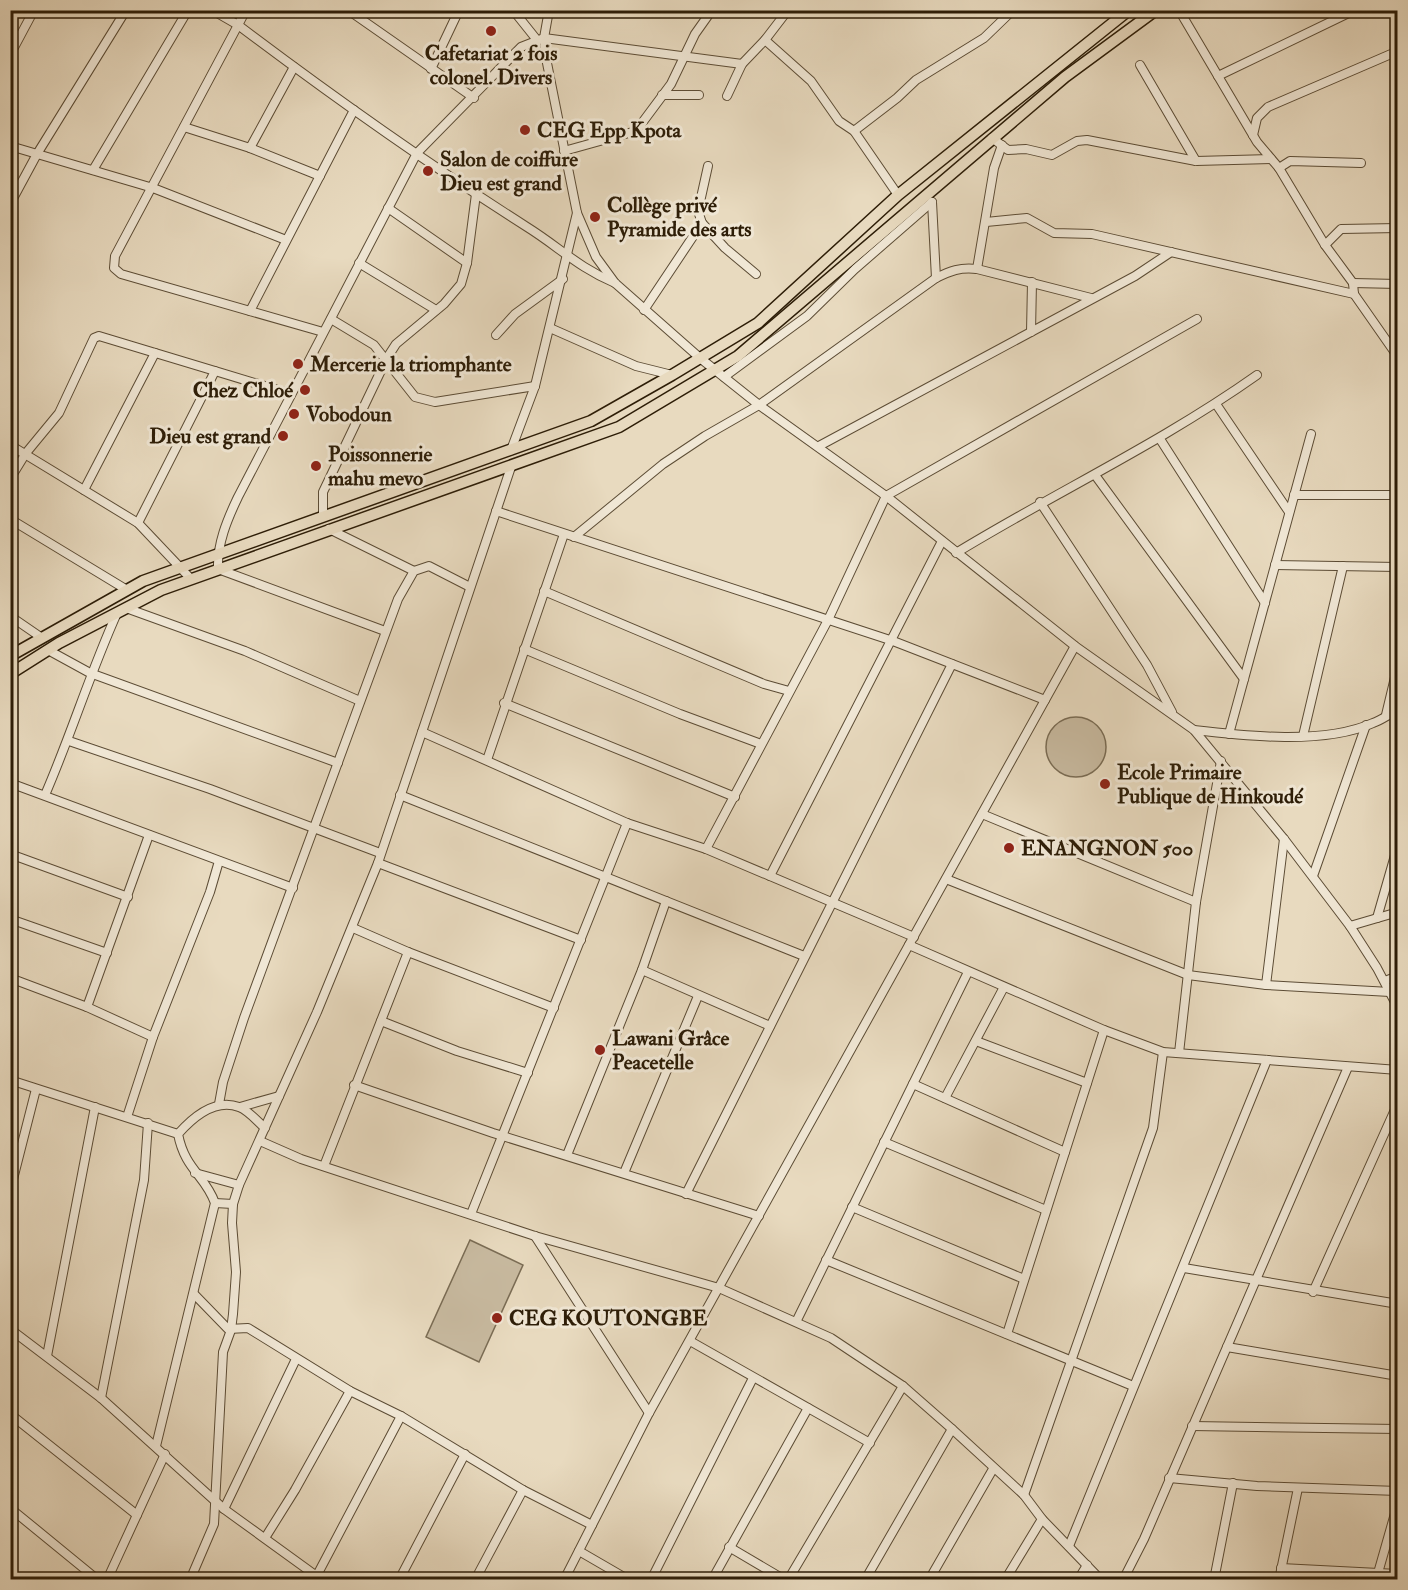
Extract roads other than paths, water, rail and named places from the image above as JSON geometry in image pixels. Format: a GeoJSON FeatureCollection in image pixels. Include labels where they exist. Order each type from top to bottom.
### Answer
{"type":"FeatureCollection","features":[{"type":"Feature","properties":{"kind":"main road"},"geometry":{"type":"LineString","coordinates":[[10,656],[143,581],[591,421],[672,375],[758,323],[898,195],[1129,10]]}},
{"type":"Feature","properties":{"kind":"main road"},"geometry":{"type":"LineString","coordinates":[[10,674],[48,650],[122,611],[191,579],[619,427],[720,373],[1065,76],[1156,10]]}},
{"type":"Feature","properties":{"kind":"street"},"geometry":{"type":"LineString","coordinates":[[10,55],[34,10]]}},
{"type":"Feature","properties":{"kind":"street"},"geometry":{"type":"LineString","coordinates":[[10,204],[37,154],[126,10]]}},
{"type":"Feature","properties":{"kind":"street"},"geometry":{"type":"LineString","coordinates":[[93,170],[188,10]]}},
{"type":"Feature","properties":{"kind":"street"},"geometry":{"type":"LineString","coordinates":[[212,10],[238,25],[354,110],[476,194],[549,241],[586,271],[615,283]]}},
{"type":"Feature","properties":{"kind":"street"},"geometry":{"type":"LineString","coordinates":[[246,10],[115,256],[114,262],[117,272],[323,332]]}},
{"type":"Feature","properties":{"kind":"street"},"geometry":{"type":"LineString","coordinates":[[348,10],[474,98]]}},
{"type":"Feature","properties":{"kind":"street"},"geometry":{"type":"LineString","coordinates":[[513,10],[541,39]]}},
{"type":"Feature","properties":{"kind":"street"},"geometry":{"type":"LineString","coordinates":[[549,10],[541,39],[578,213],[596,257],[615,283],[700,358],[759,405],[886,496],[1075,646],[1194,730],[1284,839],[1350,926],[1398,1008]]}},
{"type":"Feature","properties":{"kind":"street"},"geometry":{"type":"LineString","coordinates":[[564,151],[636,131],[686,57],[695,34],[712,10]]}},
{"type":"Feature","properties":{"kind":"street"},"geometry":{"type":"LineString","coordinates":[[727,96],[742,64],[765,40],[788,10]]}},
{"type":"Feature","properties":{"kind":"street"},"geometry":{"type":"LineString","coordinates":[[993,10],[1009,13]]}},
{"type":"Feature","properties":{"kind":"street"},"geometry":{"type":"LineString","coordinates":[[1179,10],[1253,135],[1279,168],[1325,245],[1353,283],[1354,294],[1398,357]]}},
{"type":"Feature","properties":{"kind":"street"},"geometry":{"type":"LineString","coordinates":[[1218,76],[1356,10]]}},
{"type":"Feature","properties":{"kind":"street"},"geometry":{"type":"LineString","coordinates":[[431,69],[459,11]]}},
{"type":"Feature","properties":{"kind":"street"},"geometry":{"type":"LineString","coordinates":[[854,131],[897,98],[916,80],[984,38],[1009,13]]}},
{"type":"Feature","properties":{"kind":"street"},"geometry":{"type":"LineString","coordinates":[[385,631],[218,569],[218,554],[228,516],[417,153],[522,47],[541,39],[742,64]]}},
{"type":"Feature","properties":{"kind":"street"},"geometry":{"type":"LineString","coordinates":[[765,40],[811,81],[834,114],[846,127],[854,131],[898,195]]}},
{"type":"Feature","properties":{"kind":"street"},"geometry":{"type":"LineString","coordinates":[[1253,135],[1257,118],[1269,108],[1398,51]]}},
{"type":"Feature","properties":{"kind":"street"},"geometry":{"type":"LineString","coordinates":[[1140,65],[1196,161]]}},
{"type":"Feature","properties":{"kind":"street"},"geometry":{"type":"LineString","coordinates":[[250,148],[294,67]]}},
{"type":"Feature","properties":{"kind":"street"},"geometry":{"type":"LineString","coordinates":[[662,95],[699,95]]}},
{"type":"Feature","properties":{"kind":"street"},"geometry":{"type":"LineString","coordinates":[[250,311],[354,110]]}},
{"type":"Feature","properties":{"kind":"street"},"geometry":{"type":"LineString","coordinates":[[184,127],[250,148],[320,176]]}},
{"type":"Feature","properties":{"kind":"street"},"geometry":{"type":"LineString","coordinates":[[992,138],[1008,150],[1026,149],[1052,155],[1077,141],[1087,140],[1145,154],[1196,161],[1271,159]]}},
{"type":"Feature","properties":{"kind":"street"},"geometry":{"type":"LineString","coordinates":[[977,269],[994,168],[1002,145]]}},
{"type":"Feature","properties":{"kind":"street"},"geometry":{"type":"LineString","coordinates":[[10,146],[153,188],[286,240]]}},
{"type":"Feature","properties":{"kind":"street"},"geometry":{"type":"LineString","coordinates":[[1279,168],[1290,161],[1361,163]]}},
{"type":"Feature","properties":{"kind":"street"},"geometry":{"type":"LineString","coordinates":[[708,166],[698,211],[702,223],[729,253],[756,274]]}},
{"type":"Feature","properties":{"kind":"street"},"geometry":{"type":"LineString","coordinates":[[323,516],[323,492],[387,358],[398,342],[436,310],[461,284],[467,263],[476,194]]}},
{"type":"Feature","properties":{"kind":"street"},"geometry":{"type":"LineString","coordinates":[[720,373],[792,329],[932,202],[936,278]]}},
{"type":"Feature","properties":{"kind":"street"},"geometry":{"type":"LineString","coordinates":[[388,208],[467,263]]}},
{"type":"Feature","properties":{"kind":"street"},"geometry":{"type":"LineString","coordinates":[[511,450],[535,386],[578,213]]}},
{"type":"Feature","properties":{"kind":"street"},"geometry":{"type":"LineString","coordinates":[[986,222],[1027,218],[1054,232],[1092,234],[1354,294]]}},
{"type":"Feature","properties":{"kind":"street"},"geometry":{"type":"LineString","coordinates":[[644,310],[674,270],[702,223]]}},
{"type":"Feature","properties":{"kind":"street"},"geometry":{"type":"LineString","coordinates":[[1325,245],[1341,229],[1398,228]]}},
{"type":"Feature","properties":{"kind":"street"},"geometry":{"type":"LineString","coordinates":[[819,446],[1091,298],[1136,276],[1170,252]]}},
{"type":"Feature","properties":{"kind":"street"},"geometry":{"type":"LineString","coordinates":[[359,263],[436,310]]}},
{"type":"Feature","properties":{"kind":"street"},"geometry":{"type":"LineString","coordinates":[[574,537],[663,464],[705,436],[759,405],[936,278],[960,268],[977,269],[1091,298]]}},
{"type":"Feature","properties":{"kind":"street"},"geometry":{"type":"LineString","coordinates":[[496,335],[515,314],[562,279]]}},
{"type":"Feature","properties":{"kind":"street"},"geometry":{"type":"LineString","coordinates":[[1031,332],[1032,282]]}},
{"type":"Feature","properties":{"kind":"street"},"geometry":{"type":"LineString","coordinates":[[1353,283],[1398,284]]}},
{"type":"Feature","properties":{"kind":"street"},"geometry":{"type":"LineString","coordinates":[[331,319],[374,345],[387,358],[415,397],[423,400],[435,402],[535,386]]}},
{"type":"Feature","properties":{"kind":"street"},"geometry":{"type":"LineString","coordinates":[[706,849],[828,620],[886,496],[1197,319]]}},
{"type":"Feature","properties":{"kind":"street"},"geometry":{"type":"LineString","coordinates":[[550,328],[636,366],[672,375]]}},
{"type":"Feature","properties":{"kind":"street"},"geometry":{"type":"LineString","coordinates":[[10,479],[26,453],[59,413],[93,338],[99,336],[291,394]]}},
{"type":"Feature","properties":{"kind":"street"},"geometry":{"type":"LineString","coordinates":[[84,490],[155,353]]}},
{"type":"Feature","properties":{"kind":"street"},"geometry":{"type":"LineString","coordinates":[[138,523],[215,371]]}},
{"type":"Feature","properties":{"kind":"street"},"geometry":{"type":"LineString","coordinates":[[957,553],[1040,502],[1160,439],[1257,375]]}},
{"type":"Feature","properties":{"kind":"street"},"geometry":{"type":"LineString","coordinates":[[1216,404],[1289,512]]}},
{"type":"Feature","properties":{"kind":"street"},"geometry":{"type":"LineString","coordinates":[[1229,734],[1311,434]]}},
{"type":"Feature","properties":{"kind":"street"},"geometry":{"type":"LineString","coordinates":[[1160,439],[1265,603]]}},
{"type":"Feature","properties":{"kind":"street"},"geometry":{"type":"LineString","coordinates":[[10,445],[138,523],[191,579]]}},
{"type":"Feature","properties":{"kind":"street"},"geometry":{"type":"LineString","coordinates":[[190,1580],[212,1533],[217,1502],[223,1352],[231,1330],[236,1272],[233,1204],[239,1185],[353,927],[378,863],[511,467]]}},
{"type":"Feature","properties":{"kind":"street"},"geometry":{"type":"LineString","coordinates":[[1095,475],[1244,679]]}},
{"type":"Feature","properties":{"kind":"street"},"geometry":{"type":"LineString","coordinates":[[1294,495],[1398,495]]}},
{"type":"Feature","properties":{"kind":"street"},"geometry":{"type":"LineString","coordinates":[[1040,502],[1148,665],[1174,716]]}},
{"type":"Feature","properties":{"kind":"street"},"geometry":{"type":"LineString","coordinates":[[496,511],[892,641],[1045,700]]}},
{"type":"Feature","properties":{"kind":"street"},"geometry":{"type":"LineString","coordinates":[[10,519],[127,590]]}},
{"type":"Feature","properties":{"kind":"street"},"geometry":{"type":"LineString","coordinates":[[329,530],[414,571]]}},
{"type":"Feature","properties":{"kind":"street"},"geometry":{"type":"LineString","coordinates":[[487,760],[504,703],[564,534]]}},
{"type":"Feature","properties":{"kind":"street"},"geometry":{"type":"LineString","coordinates":[[770,876],[942,541]]}},
{"type":"Feature","properties":{"kind":"street"},"geometry":{"type":"LineString","coordinates":[[1275,565],[1398,567]]}},
{"type":"Feature","properties":{"kind":"street"},"geometry":{"type":"LineString","coordinates":[[219,1104],[223,1082],[244,1018],[398,599],[414,571],[429,566],[470,586]]}},
{"type":"Feature","properties":{"kind":"street"},"geometry":{"type":"LineString","coordinates":[[1303,736],[1343,566]]}},
{"type":"Feature","properties":{"kind":"street"},"geometry":{"type":"LineString","coordinates":[[544,591],[770,687],[789,691]]}},
{"type":"Feature","properties":{"kind":"street"},"geometry":{"type":"LineString","coordinates":[[45,795],[69,741],[90,673],[122,611],[245,651],[360,701]]}},
{"type":"Feature","properties":{"kind":"street"},"geometry":{"type":"LineString","coordinates":[[10,616],[42,638]]}},
{"type":"Feature","properties":{"kind":"street"},"geometry":{"type":"LineString","coordinates":[[564,1580],[649,1413],[1075,646]]}},
{"type":"Feature","properties":{"kind":"street"},"geometry":{"type":"LineString","coordinates":[[524,649],[680,714],[761,744]]}},
{"type":"Feature","properties":{"kind":"street"},"geometry":{"type":"LineString","coordinates":[[48,650],[90,673],[338,763]]}},
{"type":"Feature","properties":{"kind":"street"},"geometry":{"type":"LineString","coordinates":[[686,1194],[952,664]]}},
{"type":"Feature","properties":{"kind":"street"},"geometry":{"type":"LineString","coordinates":[[1386,715],[1398,665]]}},
{"type":"Feature","properties":{"kind":"street"},"geometry":{"type":"LineString","coordinates":[[504,703],[735,797]]}},
{"type":"Feature","properties":{"kind":"street"},"geometry":{"type":"LineString","coordinates":[[1194,730],[1229,734],[1303,736],[1334,733],[1366,725],[1398,710]]}},
{"type":"Feature","properties":{"kind":"street"},"geometry":{"type":"LineString","coordinates":[[1313,876],[1366,725]]}},
{"type":"Feature","properties":{"kind":"street"},"geometry":{"type":"LineString","coordinates":[[422,732],[627,823],[706,849],[914,936]]}},
{"type":"Feature","properties":{"kind":"street"},"geometry":{"type":"LineString","coordinates":[[69,741],[210,789],[380,853]]}},
{"type":"Feature","properties":{"kind":"street"},"geometry":{"type":"LineString","coordinates":[[1179,1053],[1196,902],[1221,761]]}},
{"type":"Feature","properties":{"kind":"street"},"geometry":{"type":"LineString","coordinates":[[10,783],[293,888]]}},
{"type":"Feature","properties":{"kind":"street"},"geometry":{"type":"LineString","coordinates":[[400,795],[804,956]]}},
{"type":"Feature","properties":{"kind":"street"},"geometry":{"type":"LineString","coordinates":[[982,814],[1196,902]]}},
{"type":"Feature","properties":{"kind":"street"},"geometry":{"type":"LineString","coordinates":[[471,1214],[627,823]]}},
{"type":"Feature","properties":{"kind":"street"},"geometry":{"type":"LineString","coordinates":[[87,1007],[149,835]]}},
{"type":"Feature","properties":{"kind":"street"},"geometry":{"type":"LineString","coordinates":[[1266,985],[1284,839]]}},
{"type":"Feature","properties":{"kind":"street"},"geometry":{"type":"LineString","coordinates":[[1377,918],[1398,845]]}},
{"type":"Feature","properties":{"kind":"street"},"geometry":{"type":"LineString","coordinates":[[10,855],[128,897]]}},
{"type":"Feature","properties":{"kind":"street"},"geometry":{"type":"LineString","coordinates":[[127,1117],[153,1037],[210,892],[219,861]]}},
{"type":"Feature","properties":{"kind":"street"},"geometry":{"type":"LineString","coordinates":[[378,863],[581,940]]}},
{"type":"Feature","properties":{"kind":"street"},"geometry":{"type":"LineString","coordinates":[[946,879],[1188,975],[1266,985],[1390,992]]}},
{"type":"Feature","properties":{"kind":"street"},"geometry":{"type":"LineString","coordinates":[[567,1155],[642,970],[666,901]]}},
{"type":"Feature","properties":{"kind":"street"},"geometry":{"type":"LineString","coordinates":[[1350,926],[1398,912]]}},
{"type":"Feature","properties":{"kind":"street"},"geometry":{"type":"LineString","coordinates":[[10,919],[107,953]]}},
{"type":"Feature","properties":{"kind":"street"},"geometry":{"type":"LineString","coordinates":[[353,927],[408,952],[554,1008]]}},
{"type":"Feature","properties":{"kind":"street"},"geometry":{"type":"LineString","coordinates":[[909,945],[1104,1030],[1163,1052],[1398,1070]]}},
{"type":"Feature","properties":{"kind":"street"},"geometry":{"type":"LineString","coordinates":[[324,1166],[408,952]]}},
{"type":"Feature","properties":{"kind":"street"},"geometry":{"type":"LineString","coordinates":[[642,970],[770,1026]]}},
{"type":"Feature","properties":{"kind":"street"},"geometry":{"type":"LineString","coordinates":[[797,1320],[968,972]]}},
{"type":"Feature","properties":{"kind":"street"},"geometry":{"type":"LineString","coordinates":[[1384,981],[1398,976]]}},
{"type":"Feature","properties":{"kind":"street"},"geometry":{"type":"LineString","coordinates":[[10,978],[87,1007],[153,1037]]}},
{"type":"Feature","properties":{"kind":"street"},"geometry":{"type":"LineString","coordinates":[[945,1098],[1004,987]]}},
{"type":"Feature","properties":{"kind":"street"},"geometry":{"type":"LineString","coordinates":[[624,1173],[698,996]]}},
{"type":"Feature","properties":{"kind":"street"},"geometry":{"type":"LineString","coordinates":[[381,1021],[457,1051],[528,1073]]}},
{"type":"Feature","properties":{"kind":"street"},"geometry":{"type":"LineString","coordinates":[[1006,1334],[1104,1030]]}},
{"type":"Feature","properties":{"kind":"street"},"geometry":{"type":"LineString","coordinates":[[976,1041],[1087,1083]]}},
{"type":"Feature","properties":{"kind":"street"},"geometry":{"type":"LineString","coordinates":[[1024,1495],[1153,1128],[1163,1052]]}},
{"type":"Feature","properties":{"kind":"street"},"geometry":{"type":"LineString","coordinates":[[1069,1546],[1267,1060]]}},
{"type":"Feature","properties":{"kind":"street"},"geometry":{"type":"LineString","coordinates":[[1123,1580],[1144,1539],[1348,1066]]}},
{"type":"Feature","properties":{"kind":"street"},"geometry":{"type":"LineString","coordinates":[[10,1080],[178,1134]]}},
{"type":"Feature","properties":{"kind":"street"},"geometry":{"type":"LineString","coordinates":[[913,1084],[1065,1152]]}},
{"type":"Feature","properties":{"kind":"street"},"geometry":{"type":"LineString","coordinates":[[354,1085],[504,1136],[759,1216]]}},
{"type":"Feature","properties":{"kind":"street"},"geometry":{"type":"LineString","coordinates":[[10,1191],[36,1089]]}},
{"type":"Feature","properties":{"kind":"street"},"geometry":{"type":"LineString","coordinates":[[178,1134],[192,1119],[219,1104],[240,1107],[279,1096]]}},
{"type":"Feature","properties":{"kind":"street"},"geometry":{"type":"LineString","coordinates":[[1313,1292],[1398,1103]]}},
{"type":"Feature","properties":{"kind":"street"},"geometry":{"type":"LineString","coordinates":[[47,1356],[95,1107]]}},
{"type":"Feature","properties":{"kind":"street"},"geometry":{"type":"LineString","coordinates":[[240,1107],[265,1128]]}},
{"type":"Feature","properties":{"kind":"street"},"geometry":{"type":"LineString","coordinates":[[100,1398],[144,1180],[148,1124]]}},
{"type":"Feature","properties":{"kind":"street"},"geometry":{"type":"LineString","coordinates":[[156,1446],[215,1203],[212,1194],[184,1156],[178,1134]]}},
{"type":"Feature","properties":{"kind":"street"},"geometry":{"type":"LineString","coordinates":[[260,1141],[324,1166],[535,1236],[719,1288],[797,1320],[847,1346],[903,1386],[1024,1495],[1042,1519],[1101,1580]]}},
{"type":"Feature","properties":{"kind":"street"},"geometry":{"type":"LineString","coordinates":[[884,1142],[1046,1210]]}},
{"type":"Feature","properties":{"kind":"street"},"geometry":{"type":"LineString","coordinates":[[195,1173],[239,1185]]}},
{"type":"Feature","properties":{"kind":"street"},"geometry":{"type":"LineString","coordinates":[[215,1203],[233,1204]]}},
{"type":"Feature","properties":{"kind":"street"},"geometry":{"type":"LineString","coordinates":[[852,1207],[1024,1279]]}},
{"type":"Feature","properties":{"kind":"street"},"geometry":{"type":"LineString","coordinates":[[535,1236],[649,1413]]}},
{"type":"Feature","properties":{"kind":"street"},"geometry":{"type":"LineString","coordinates":[[826,1260],[1133,1386]]}},
{"type":"Feature","properties":{"kind":"street"},"geometry":{"type":"LineString","coordinates":[[1184,1268],[1313,1292],[1394,1304],[1398,1295]]}},
{"type":"Feature","properties":{"kind":"street"},"geometry":{"type":"LineString","coordinates":[[194,1294],[231,1330]]}},
{"type":"Feature","properties":{"kind":"street"},"geometry":{"type":"LineString","coordinates":[[231,1330],[248,1328],[350,1391],[401,1416],[524,1490],[592,1525]]}},
{"type":"Feature","properties":{"kind":"street"},"geometry":{"type":"LineString","coordinates":[[10,1329],[100,1398],[224,1509],[318,1578],[401,1416]]}},
{"type":"Feature","properties":{"kind":"street"},"geometry":{"type":"LineString","coordinates":[[690,1341],[870,1443]]}},
{"type":"Feature","properties":{"kind":"street"},"geometry":{"type":"LineString","coordinates":[[1227,1347],[1398,1376]]}},
{"type":"Feature","properties":{"kind":"street"},"geometry":{"type":"LineString","coordinates":[[224,1509],[296,1359]]}},
{"type":"Feature","properties":{"kind":"street"},"geometry":{"type":"LineString","coordinates":[[651,1580],[753,1378]]}},
{"type":"Feature","properties":{"kind":"street"},"geometry":{"type":"LineString","coordinates":[[729,1547],[787,1580],[903,1386]]}},
{"type":"Feature","properties":{"kind":"street"},"geometry":{"type":"LineString","coordinates":[[265,1538],[301,1480],[350,1391]]}},
{"type":"Feature","properties":{"kind":"street"},"geometry":{"type":"LineString","coordinates":[[712,1580],[808,1408]]}},
{"type":"Feature","properties":{"kind":"street"},"geometry":{"type":"LineString","coordinates":[[10,1414],[137,1515]]}},
{"type":"Feature","properties":{"kind":"street"},"geometry":{"type":"LineString","coordinates":[[1192,1426],[1398,1429]]}},
{"type":"Feature","properties":{"kind":"street"},"geometry":{"type":"LineString","coordinates":[[865,1580],[952,1429]]}},
{"type":"Feature","properties":{"kind":"street"},"geometry":{"type":"LineString","coordinates":[[107,1580],[165,1454]]}},
{"type":"Feature","properties":{"kind":"street"},"geometry":{"type":"LineString","coordinates":[[399,1580],[465,1454]]}},
{"type":"Feature","properties":{"kind":"street"},"geometry":{"type":"LineString","coordinates":[[929,1580],[993,1469]]}},
{"type":"Feature","properties":{"kind":"street"},"geometry":{"type":"LineString","coordinates":[[1169,1478],[1298,1488],[1398,1491]]}},
{"type":"Feature","properties":{"kind":"street"},"geometry":{"type":"LineString","coordinates":[[1214,1580],[1233,1483]]}},
{"type":"Feature","properties":{"kind":"street"},"geometry":{"type":"LineString","coordinates":[[1279,1580],[1298,1488]]}},
{"type":"Feature","properties":{"kind":"street"},"geometry":{"type":"LineString","coordinates":[[475,1580],[524,1490]]}},
{"type":"Feature","properties":{"kind":"street"},"geometry":{"type":"LineString","coordinates":[[1378,1573],[1398,1503]]}},
{"type":"Feature","properties":{"kind":"street"},"geometry":{"type":"LineString","coordinates":[[10,1509],[99,1580]]}},
{"type":"Feature","properties":{"kind":"street"},"geometry":{"type":"LineString","coordinates":[[1005,1580],[1042,1519]]}},
{"type":"Feature","properties":{"kind":"street"},"geometry":{"type":"LineString","coordinates":[[579,1551],[629,1580]]}},
{"type":"Feature","properties":{"kind":"street"},"geometry":{"type":"LineString","coordinates":[[1078,1580],[1087,1565]]}},
{"type":"Feature","properties":{"kind":"street"},"geometry":{"type":"LineString","coordinates":[[1281,1568],[1398,1574]]}},
{"type":"Feature","properties":{"kind":"place","name":"Cafetariat 2 fois colonel. Divers"},"geometry":{"type":"Point","coordinates":[491,31]}},
{"type":"Feature","properties":{"kind":"place","name":"CEG Epp Kpota"},"geometry":{"type":"Point","coordinates":[525,130]}},
{"type":"Feature","properties":{"kind":"place","name":"Salon de coiffure Dieu est grand"},"geometry":{"type":"Point","coordinates":[428,171]}},
{"type":"Feature","properties":{"kind":"place","name":"Collège privé Pyramide des arts"},"geometry":{"type":"Point","coordinates":[595,217]}},
{"type":"Feature","properties":{"kind":"place","name":"Mercerie la triomphante"},"geometry":{"type":"Point","coordinates":[298,364]}},
{"type":"Feature","properties":{"kind":"place","name":"Chez Chloé"},"geometry":{"type":"Point","coordinates":[305,390]}},
{"type":"Feature","properties":{"kind":"place","name":"Vobodoun"},"geometry":{"type":"Point","coordinates":[294,414]}},
{"type":"Feature","properties":{"kind":"place","name":"Dieu est grand"},"geometry":{"type":"Point","coordinates":[283,436]}},
{"type":"Feature","properties":{"kind":"place","name":"Poissonnerie mahu mevo"},"geometry":{"type":"Point","coordinates":[316,466]}},
{"type":"Feature","properties":{"kind":"place","name":"Ecole Primaire Publique de Hinkoudé"},"geometry":{"type":"Point","coordinates":[1105,784]}},
{"type":"Feature","properties":{"kind":"place","name":"ENANGNON 500"},"geometry":{"type":"Point","coordinates":[1009,848]}},
{"type":"Feature","properties":{"kind":"place","name":"Lawani Grâce Peacetelle"},"geometry":{"type":"Point","coordinates":[600,1050]}},
{"type":"Feature","properties":{"kind":"place","name":"CEG KOUTONGBE"},"geometry":{"type":"Point","coordinates":[497,1318]}}]}
